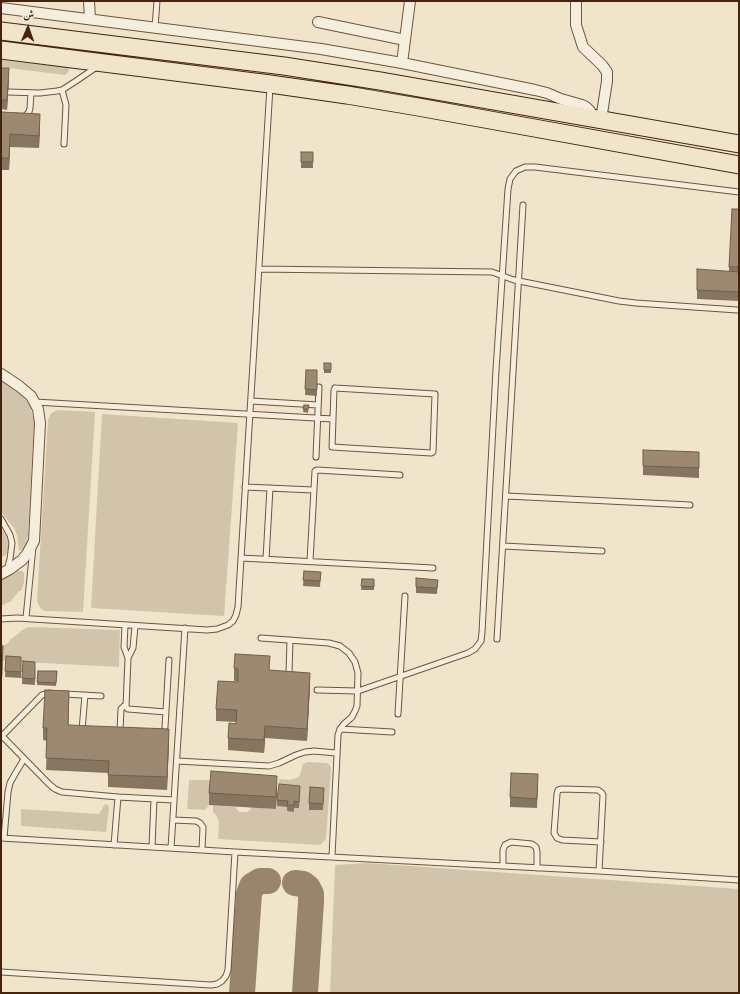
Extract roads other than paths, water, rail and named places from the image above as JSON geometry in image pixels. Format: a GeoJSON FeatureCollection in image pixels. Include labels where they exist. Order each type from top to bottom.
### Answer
{"type":"FeatureCollection","features":[{"type":"Feature","properties":{"kind":"highway"},"geometry":{"type":"LineString","coordinates":[[1,31],[284,66],[380,81],[739,144]]}},
{"type":"Feature","properties":{"kind":"highway"},"geometry":{"type":"LineString","coordinates":[[1,50],[270,84],[418,107],[739,165]]}},
{"type":"Feature","properties":{"kind":"street"},"geometry":{"type":"LineString","coordinates":[[89,1],[90,19]]}},
{"type":"Feature","properties":{"kind":"street"},"geometry":{"type":"LineString","coordinates":[[402,63],[410,1]]}},
{"type":"Feature","properties":{"kind":"street"},"geometry":{"type":"LineString","coordinates":[[576,1],[576,24],[583,47],[602,64],[607,72],[607,81],[597,120]]}},
{"type":"Feature","properties":{"kind":"street"},"geometry":{"type":"LineString","coordinates":[[1,8],[16,5],[90,19],[321,49],[402,63],[548,93],[561,99],[582,105],[590,111],[597,120]]}},
{"type":"Feature","properties":{"kind":"street"},"geometry":{"type":"LineString","coordinates":[[318,22],[405,40]]}},
{"type":"Feature","properties":{"kind":"street"},"geometry":{"type":"LineString","coordinates":[[1,374],[31,396],[35,402],[40,423],[34,542],[22,560],[4,572]]}},
{"type":"Feature","properties":{"kind":"lane"},"geometry":{"type":"LineString","coordinates":[[155,27],[157,1]]}},
{"type":"Feature","properties":{"kind":"lane"},"geometry":{"type":"LineString","coordinates":[[8,92],[31,93],[62,90],[76,82],[103,62]]}},
{"type":"Feature","properties":{"kind":"lane"},"geometry":{"type":"LineString","coordinates":[[1,619],[26,618],[135,626],[217,629],[228,625],[233,621],[238,607],[270,84]]}},
{"type":"Feature","properties":{"kind":"lane"},"geometry":{"type":"LineString","coordinates":[[62,90],[66,105],[64,144]]}},
{"type":"Feature","properties":{"kind":"lane"},"geometry":{"type":"LineString","coordinates":[[17,119],[22,118],[29,112],[31,93]]}},
{"type":"Feature","properties":{"kind":"lane"},"geometry":{"type":"LineString","coordinates":[[317,690],[358,691],[468,653],[475,649],[481,641],[502,275],[509,184],[516,171],[525,167],[536,167],[739,192]]}},
{"type":"Feature","properties":{"kind":"lane"},"geometry":{"type":"LineString","coordinates":[[497,639],[523,205]]}},
{"type":"Feature","properties":{"kind":"lane"},"geometry":{"type":"LineString","coordinates":[[259,270],[489,272],[519,281],[618,301],[737,310]]}},
{"type":"Feature","properties":{"kind":"lane"},"geometry":{"type":"LineString","coordinates":[[316,457],[319,387]]}},
{"type":"Feature","properties":{"kind":"lane"},"geometry":{"type":"LineString","coordinates":[[336,388],[434,393],[436,395],[432,453],[333,448],[333,419],[334,390],[336,388]]}},
{"type":"Feature","properties":{"kind":"lane"},"geometry":{"type":"LineString","coordinates":[[250,401],[318,405]]}},
{"type":"Feature","properties":{"kind":"lane"},"geometry":{"type":"LineString","coordinates":[[35,402],[333,419]]}},
{"type":"Feature","properties":{"kind":"lane"},"geometry":{"type":"LineString","coordinates":[[310,561],[314,472],[316,470],[400,474]]}},
{"type":"Feature","properties":{"kind":"lane"},"geometry":{"type":"LineString","coordinates":[[245,487],[313,490]]}},
{"type":"Feature","properties":{"kind":"lane"},"geometry":{"type":"LineString","coordinates":[[266,559],[270,488]]}},
{"type":"Feature","properties":{"kind":"lane"},"geometry":{"type":"LineString","coordinates":[[506,496],[690,505]]}},
{"type":"Feature","properties":{"kind":"lane"},"geometry":{"type":"LineString","coordinates":[[1,519],[10,535],[12,543],[10,559],[4,572]]}},
{"type":"Feature","properties":{"kind":"lane"},"geometry":{"type":"LineString","coordinates":[[26,618],[34,542]]}},
{"type":"Feature","properties":{"kind":"lane"},"geometry":{"type":"LineString","coordinates":[[503,546],[602,551]]}},
{"type":"Feature","properties":{"kind":"lane"},"geometry":{"type":"LineString","coordinates":[[241,558],[433,568]]}},
{"type":"Feature","properties":{"kind":"lane"},"geometry":{"type":"LineString","coordinates":[[398,714],[405,596]]}},
{"type":"Feature","properties":{"kind":"lane"},"geometry":{"type":"LineString","coordinates":[[125,625],[124,647],[128,658],[127,708],[166,712]]}},
{"type":"Feature","properties":{"kind":"lane"},"geometry":{"type":"LineString","coordinates":[[128,658],[133,648],[135,626]]}},
{"type":"Feature","properties":{"kind":"lane"},"geometry":{"type":"LineString","coordinates":[[171,848],[185,628]]}},
{"type":"Feature","properties":{"kind":"lane"},"geometry":{"type":"LineString","coordinates":[[261,638],[329,643],[340,646],[349,652],[355,662],[358,672],[357,706],[352,717],[340,729],[338,735],[332,856]]}},
{"type":"Feature","properties":{"kind":"lane"},"geometry":{"type":"LineString","coordinates":[[289,673],[290,640]]}},
{"type":"Feature","properties":{"kind":"lane"},"geometry":{"type":"LineString","coordinates":[[165,727],[169,660]]}},
{"type":"Feature","properties":{"kind":"lane"},"geometry":{"type":"LineString","coordinates":[[100,696],[49,693],[42,695],[1,736],[49,784],[62,792],[174,800]]}},
{"type":"Feature","properties":{"kind":"lane"},"geometry":{"type":"LineString","coordinates":[[82,730],[85,695]]}},
{"type":"Feature","properties":{"kind":"lane"},"geometry":{"type":"LineString","coordinates":[[120,731],[121,709],[126,705]]}},
{"type":"Feature","properties":{"kind":"lane"},"geometry":{"type":"LineString","coordinates":[[340,729],[392,732]]}},
{"type":"Feature","properties":{"kind":"lane"},"geometry":{"type":"LineString","coordinates":[[177,761],[269,766],[305,752],[336,753]]}},
{"type":"Feature","properties":{"kind":"lane"},"geometry":{"type":"LineString","coordinates":[[24,759],[12,778],[8,792],[3,838],[739,880]]}},
{"type":"Feature","properties":{"kind":"lane"},"geometry":{"type":"LineString","coordinates":[[599,871],[601,842],[602,793],[598,790],[562,788],[558,790],[554,832],[557,838],[562,840],[601,842]]}},
{"type":"Feature","properties":{"kind":"lane"},"geometry":{"type":"LineString","coordinates":[[114,845],[118,797]]}},
{"type":"Feature","properties":{"kind":"lane"},"geometry":{"type":"LineString","coordinates":[[152,847],[154,799]]}},
{"type":"Feature","properties":{"kind":"lane"},"geometry":{"type":"LineString","coordinates":[[173,820],[196,821],[203,826],[202,850]]}},
{"type":"Feature","properties":{"kind":"lane"},"geometry":{"type":"LineString","coordinates":[[503,866],[503,850],[506,845],[511,842],[532,844],[536,847],[536,868]]}},
{"type":"Feature","properties":{"kind":"lane"},"geometry":{"type":"LineString","coordinates":[[1,972],[217,984],[226,976],[228,970],[234,852]]}}]}
